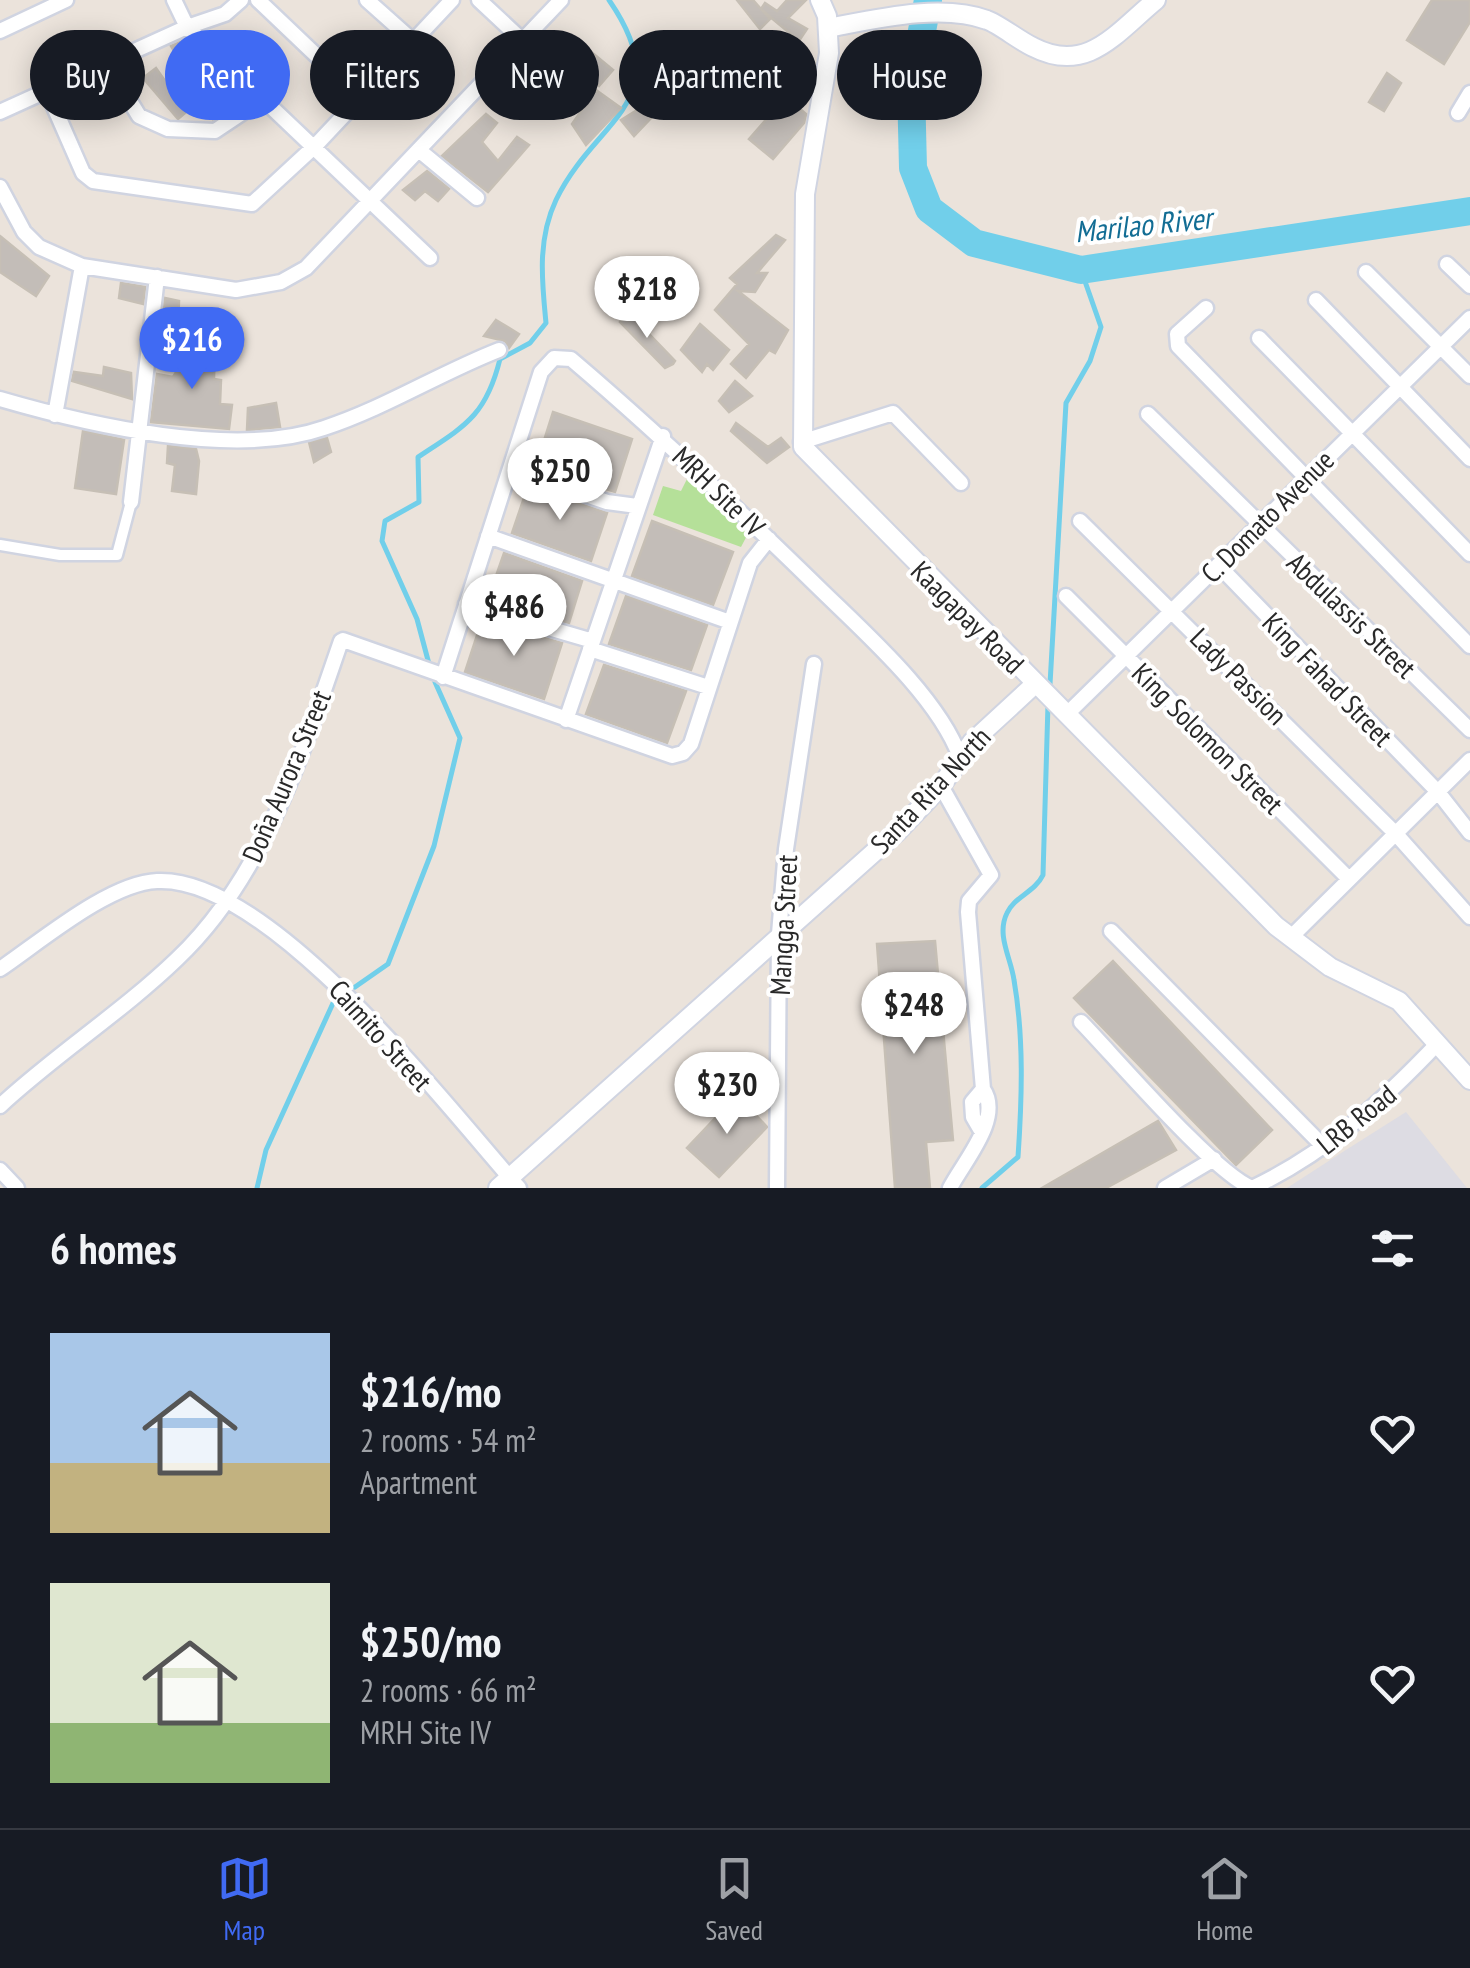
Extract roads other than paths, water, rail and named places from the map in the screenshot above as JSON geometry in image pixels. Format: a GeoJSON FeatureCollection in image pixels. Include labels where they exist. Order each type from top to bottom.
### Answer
{"type":"FeatureCollection","features":[{"type":"Feature","properties":{"kind":"street"},"geometry":{"type":"LineString","coordinates":[[0,30],[66,0]]}},
{"type":"Feature","properties":{"kind":"street"},"geometry":{"type":"LineString","coordinates":[[174,0],[191,30]]}},
{"type":"Feature","properties":{"kind":"street"},"geometry":{"type":"LineString","coordinates":[[145,45],[225,14],[241,0]]}},
{"type":"Feature","properties":{"kind":"street"},"geometry":{"type":"LineString","coordinates":[[258,0],[310,49]]}},
{"type":"Feature","properties":{"kind":"street"},"geometry":{"type":"LineString","coordinates":[[367,0],[401,30]]}},
{"type":"Feature","properties":{"kind":"street"},"geometry":{"type":"LineString","coordinates":[[423,30],[452,0]]}},
{"type":"Feature","properties":{"kind":"street"},"geometry":{"type":"LineString","coordinates":[[479,0],[513,30]]}},
{"type":"Feature","properties":{"kind":"street"},"geometry":{"type":"LineString","coordinates":[[533,30],[561,0]]}},
{"type":"Feature","properties":{"kind":"street"},"geometry":{"type":"LineString","coordinates":[[820,0],[828,28],[828,69],[805,194],[801,442],[893,413],[961,483]]}},
{"type":"Feature","properties":{"kind":"street"},"geometry":{"type":"LineString","coordinates":[[828,28],[895,16],[957,14],[1060,59],[1078,58],[1156,0]]}},
{"type":"Feature","properties":{"kind":"street"},"geometry":{"type":"LineString","coordinates":[[1,190],[24,232],[40,247],[82,266],[236,290],[281,282],[306,268],[475,92]]}},
{"type":"Feature","properties":{"kind":"street"},"geometry":{"type":"LineString","coordinates":[[1458,113],[1470,93]]}},
{"type":"Feature","properties":{"kind":"street"},"geometry":{"type":"LineString","coordinates":[[0,112],[30,99]]}},
{"type":"Feature","properties":{"kind":"street"},"geometry":{"type":"LineString","coordinates":[[145,119],[168,129],[215,132],[233,120]]}},
{"type":"Feature","properties":{"kind":"street"},"geometry":{"type":"LineString","coordinates":[[60,120],[83,173],[92,181],[252,204],[340,120]]}},
{"type":"Feature","properties":{"kind":"street"},"geometry":{"type":"LineString","coordinates":[[286,120],[430,258]]}},
{"type":"Feature","properties":{"kind":"street"},"geometry":{"type":"LineString","coordinates":[[420,151],[477,198]]}},
{"type":"Feature","properties":{"kind":"street"},"geometry":{"type":"LineString","coordinates":[[1447,264],[1470,286]]}},
{"type":"Feature","properties":{"kind":"street"},"geometry":{"type":"LineString","coordinates":[[55,415],[82,266]]}},
{"type":"Feature","properties":{"kind":"street"},"geometry":{"type":"LineString","coordinates":[[1366,272],[1470,376]]}},
{"type":"Feature","properties":{"kind":"street"},"geometry":{"type":"LineString","coordinates":[[0,545],[60,554],[117,555],[131,502],[157,277]]}},
{"type":"Feature","properties":{"kind":"street"},"geometry":{"type":"LineString","coordinates":[[1316,300],[1470,459]]}},
{"type":"Feature","properties":{"kind":"street"},"geometry":{"type":"LineString","coordinates":[[1206,308],[1174,340],[1470,646]]}},
{"type":"Feature","properties":{"kind":"street","name":"C. Domato Avenue"},"geometry":{"type":"LineString","coordinates":[[1066,714],[1470,318]]}},
{"type":"Feature","properties":{"kind":"street"},"geometry":{"type":"LineString","coordinates":[[1259,338],[1470,554]]}},
{"type":"Feature","properties":{"kind":"street"},"geometry":{"type":"LineString","coordinates":[[0,399],[55,415],[255,441],[305,434],[499,350]]}},
{"type":"Feature","properties":{"kind":"street","name":"MRH Site IV"},"geometry":{"type":"LineString","coordinates":[[443,677],[541,372],[554,358],[571,359],[663,436],[881,650],[953,738],[960,758]]}},
{"type":"Feature","properties":{"kind":"street","name":"Abdulassis Street"},"geometry":{"type":"LineString","coordinates":[[1148,414],[1470,730]]}},
{"type":"Feature","properties":{"kind":"street"},"geometry":{"type":"LineString","coordinates":[[566,720],[663,436]]}},
{"type":"Feature","properties":{"kind":"street","name":"Kaagapay Road"},"geometry":{"type":"LineString","coordinates":[[801,442],[1035,684],[1290,938],[1330,967],[1399,1001],[1470,1080]]}},
{"type":"Feature","properties":{"kind":"street"},"geometry":{"type":"LineString","coordinates":[[510,469],[607,502],[637,506]]}},
{"type":"Feature","properties":{"kind":"street","name":"Lady Passion"},"geometry":{"type":"LineString","coordinates":[[1080,521],[1396,834],[1470,917]]}},
{"type":"Feature","properties":{"kind":"street"},"geometry":{"type":"LineString","coordinates":[[488,536],[730,622]]}},
{"type":"Feature","properties":{"kind":"street"},"geometry":{"type":"LineString","coordinates":[[443,677],[672,756],[683,753],[691,744],[750,563],[769,540]]}},
{"type":"Feature","properties":{"kind":"street","name":"King Fahad Street"},"geometry":{"type":"LineString","coordinates":[[1218,565],[1438,792],[1470,833]]}},
{"type":"Feature","properties":{"kind":"street","name":"King Solomon Street"},"geometry":{"type":"LineString","coordinates":[[1066,596],[1349,880]]}},
{"type":"Feature","properties":{"kind":"street"},"geometry":{"type":"LineString","coordinates":[[466,604],[708,687]]}},
{"type":"Feature","properties":{"kind":"street","name":"Doña Aurora Street"},"geometry":{"type":"LineString","coordinates":[[0,1106],[44,1064],[179,958],[227,899],[269,826],[342,641],[443,677]]}},
{"type":"Feature","properties":{"kind":"street","name":"Mangga Street"},"geometry":{"type":"LineString","coordinates":[[777,1181],[779,934],[786,850],[814,664]]}},
{"type":"Feature","properties":{"kind":"street","name":"Santa Rita North"},"geometry":{"type":"LineString","coordinates":[[509,1185],[779,934],[899,830],[941,786],[960,758],[1035,684]]}},
{"type":"Feature","properties":{"kind":"street"},"geometry":{"type":"LineString","coordinates":[[1290,938],[1470,760]]}},
{"type":"Feature","properties":{"kind":"street"},"geometry":{"type":"LineString","coordinates":[[941,786],[991,874],[969,901],[968,912],[983,1089],[972,1102],[972,1117],[980,1129],[950,1188]]}},
{"type":"Feature","properties":{"kind":"street","name":"Caimito Street"},"geometry":{"type":"LineString","coordinates":[[0,969],[86,911],[144,882],[190,884],[227,899],[306,954],[509,1185]]}},
{"type":"Feature","properties":{"kind":"street"},"geometry":{"type":"LineString","coordinates":[[1111,931],[1325,1148]]}},
{"type":"Feature","properties":{"kind":"street"},"geometry":{"type":"LineString","coordinates":[[1081,1022],[1214,1159],[1164,1188]]}},
{"type":"Feature","properties":{"kind":"street","name":"LRB Road"},"geometry":{"type":"LineString","coordinates":[[1214,1159],[1238,1183],[1252,1188],[1325,1148],[1386,1098],[1438,1043]]}},
{"type":"Feature","properties":{"kind":"street"},"geometry":{"type":"LineString","coordinates":[[0,1170],[17,1188]]}},
{"type":"Feature","properties":{"kind":"street"},"geometry":{"type":"LineString","coordinates":[[760,1188],[777,1181]]}},
{"type":"Feature","properties":{"kind":"waterway"},"geometry":{"type":"LineString","coordinates":[[429,664],[417,619],[382,541],[385,521],[419,502],[418,457],[471,418],[488,394],[500,359],[530,343],[546,323],[542,261],[550,215],[572,172],[624,108],[634,87],[636,63],[629,35],[609,0]]}},
{"type":"Feature","properties":{"kind":"waterway","name":"Marilao River"},"geometry":{"type":"LineString","coordinates":[[928,0],[911,87],[913,168],[929,209],[974,243],[1081,270],[1470,211]]}},
{"type":"Feature","properties":{"kind":"waterway"},"geometry":{"type":"LineString","coordinates":[[1050,684],[1066,403],[1090,361],[1101,327],[1081,270]]}},
{"type":"Feature","properties":{"kind":"waterway"},"geometry":{"type":"LineString","coordinates":[[355,987],[388,964],[434,846],[460,738],[435,682]]}},
{"type":"Feature","properties":{"kind":"waterway"},"geometry":{"type":"LineString","coordinates":[[982,1188],[1018,1157],[1019,1024],[1003,930],[1010,907],[1043,875],[1048,704]]}},
{"type":"Feature","properties":{"kind":"waterway"},"geometry":{"type":"LineString","coordinates":[[257,1188],[266,1150],[334,1001]]}}]}
